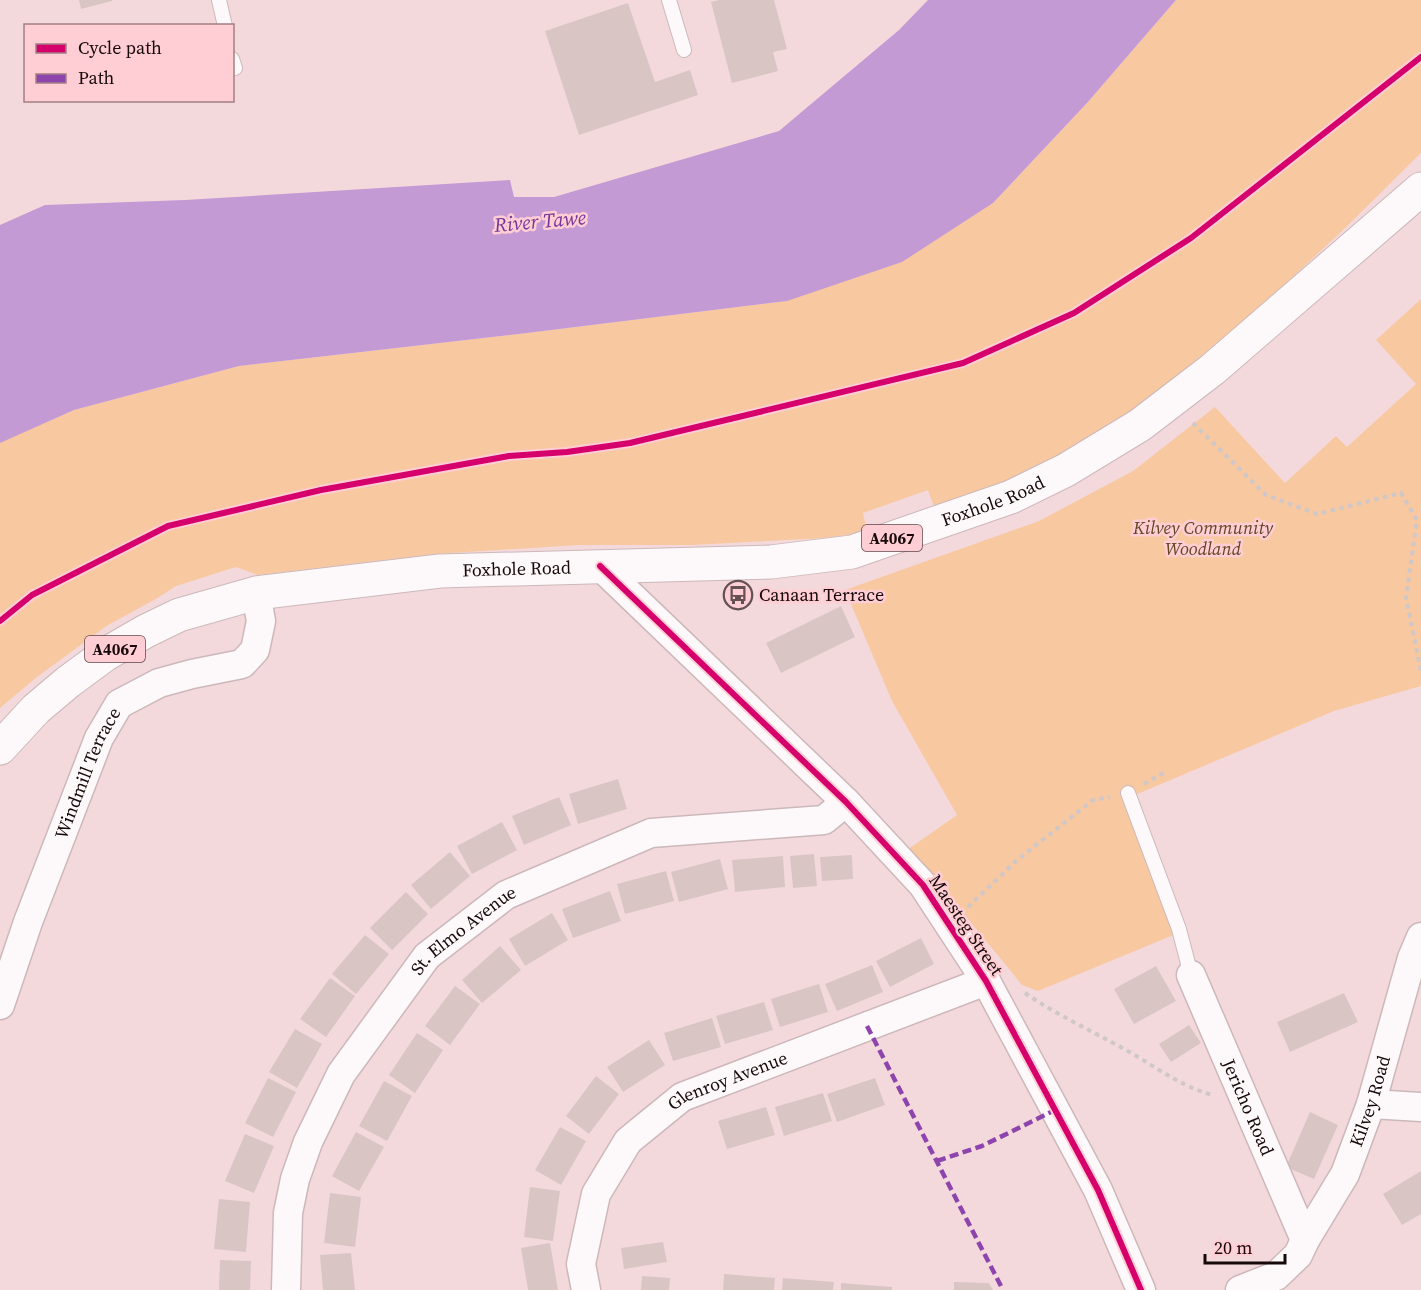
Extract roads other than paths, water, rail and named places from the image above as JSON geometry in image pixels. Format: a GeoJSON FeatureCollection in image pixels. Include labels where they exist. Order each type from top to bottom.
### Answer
{"type":"FeatureCollection","features":[{"type":"Feature","properties":{"kind":"main road","name":"Foxhole Road"},"geometry":{"type":"LineString","coordinates":[[256,593],[440,571],[771,562],[852,552],[1011,497],[1066,470],[1140,425],[1213,369],[1421,189]]}},
{"type":"Feature","properties":{"kind":"main road","name":"A4067"},"geometry":{"type":"LineString","coordinates":[[0,748],[36,709],[106,654],[179,615],[256,593]]}},
{"type":"Feature","properties":{"kind":"street","name":"Maesteg Street"},"geometry":{"type":"LineString","coordinates":[[600,566],[846,802],[923,885],[986,981],[1098,1190],[1141,1290]]}},
{"type":"Feature","properties":{"kind":"street","name":"Windmill Terrace"},"geometry":{"type":"LineString","coordinates":[[0,1005],[28,921],[99,738],[112,715],[119,704],[159,683],[242,664],[255,650],[261,621],[256,593]]}},
{"type":"Feature","properties":{"kind":"street","name":"St. Elmo Avenue"},"geometry":{"type":"LineString","coordinates":[[286,1290],[288,1213],[295,1179],[308,1142],[341,1074],[427,956],[506,895],[651,833],[824,820],[846,802]]}},
{"type":"Feature","properties":{"kind":"street","name":"Kilvey Road"},"geometry":{"type":"LineString","coordinates":[[1276,1283],[1301,1248],[1345,1174],[1371,1104],[1416,947]]}},
{"type":"Feature","properties":{"kind":"street","name":"Jericho Road"},"geometry":{"type":"LineString","coordinates":[[1191,975],[1246,1104],[1301,1248]]}},
{"type":"Feature","properties":{"kind":"street","name":"Glenroy Avenue"},"geometry":{"type":"LineString","coordinates":[[586,1290],[581,1264],[596,1194],[628,1141],[682,1097],[986,981]]}},
{"type":"Feature","properties":{"kind":"street"},"geometry":{"type":"LineString","coordinates":[[1371,1104],[1421,1107]]}},
{"type":"Feature","properties":{"kind":"street"},"geometry":{"type":"LineString","coordinates":[[1240,1290],[1276,1283]]}},
{"type":"Feature","properties":{"kind":"lane"},"geometry":{"type":"LineString","coordinates":[[219,0],[225,24]]}},
{"type":"Feature","properties":{"kind":"lane"},"geometry":{"type":"LineString","coordinates":[[669,0],[684,50]]}},
{"type":"Feature","properties":{"kind":"lane"},"geometry":{"type":"LineString","coordinates":[[1128,793],[1179,929],[1191,975]]}},
{"type":"Feature","properties":{"kind":"water","name":"River Tawe"},"geometry":{"type":"Polygon","coordinates":[[[928,0],[1176,0],[1087,103],[993,203],[902,262],[787,301],[239,366],[74,410],[0,443],[0,225],[45,205],[185,200],[510,180],[514,197],[554,197],[779,131],[899,30],[928,0]]]}},
{"type":"Feature","properties":{"kind":"place","name":"Canaan Terrace"},"geometry":{"type":"Point","coordinates":[738,595]}},
{"type":"Feature","properties":{"kind":"park label","name":"Kilvey Community Woodland"},"geometry":{"type":"Point","coordinates":[1203,538]}}]}
